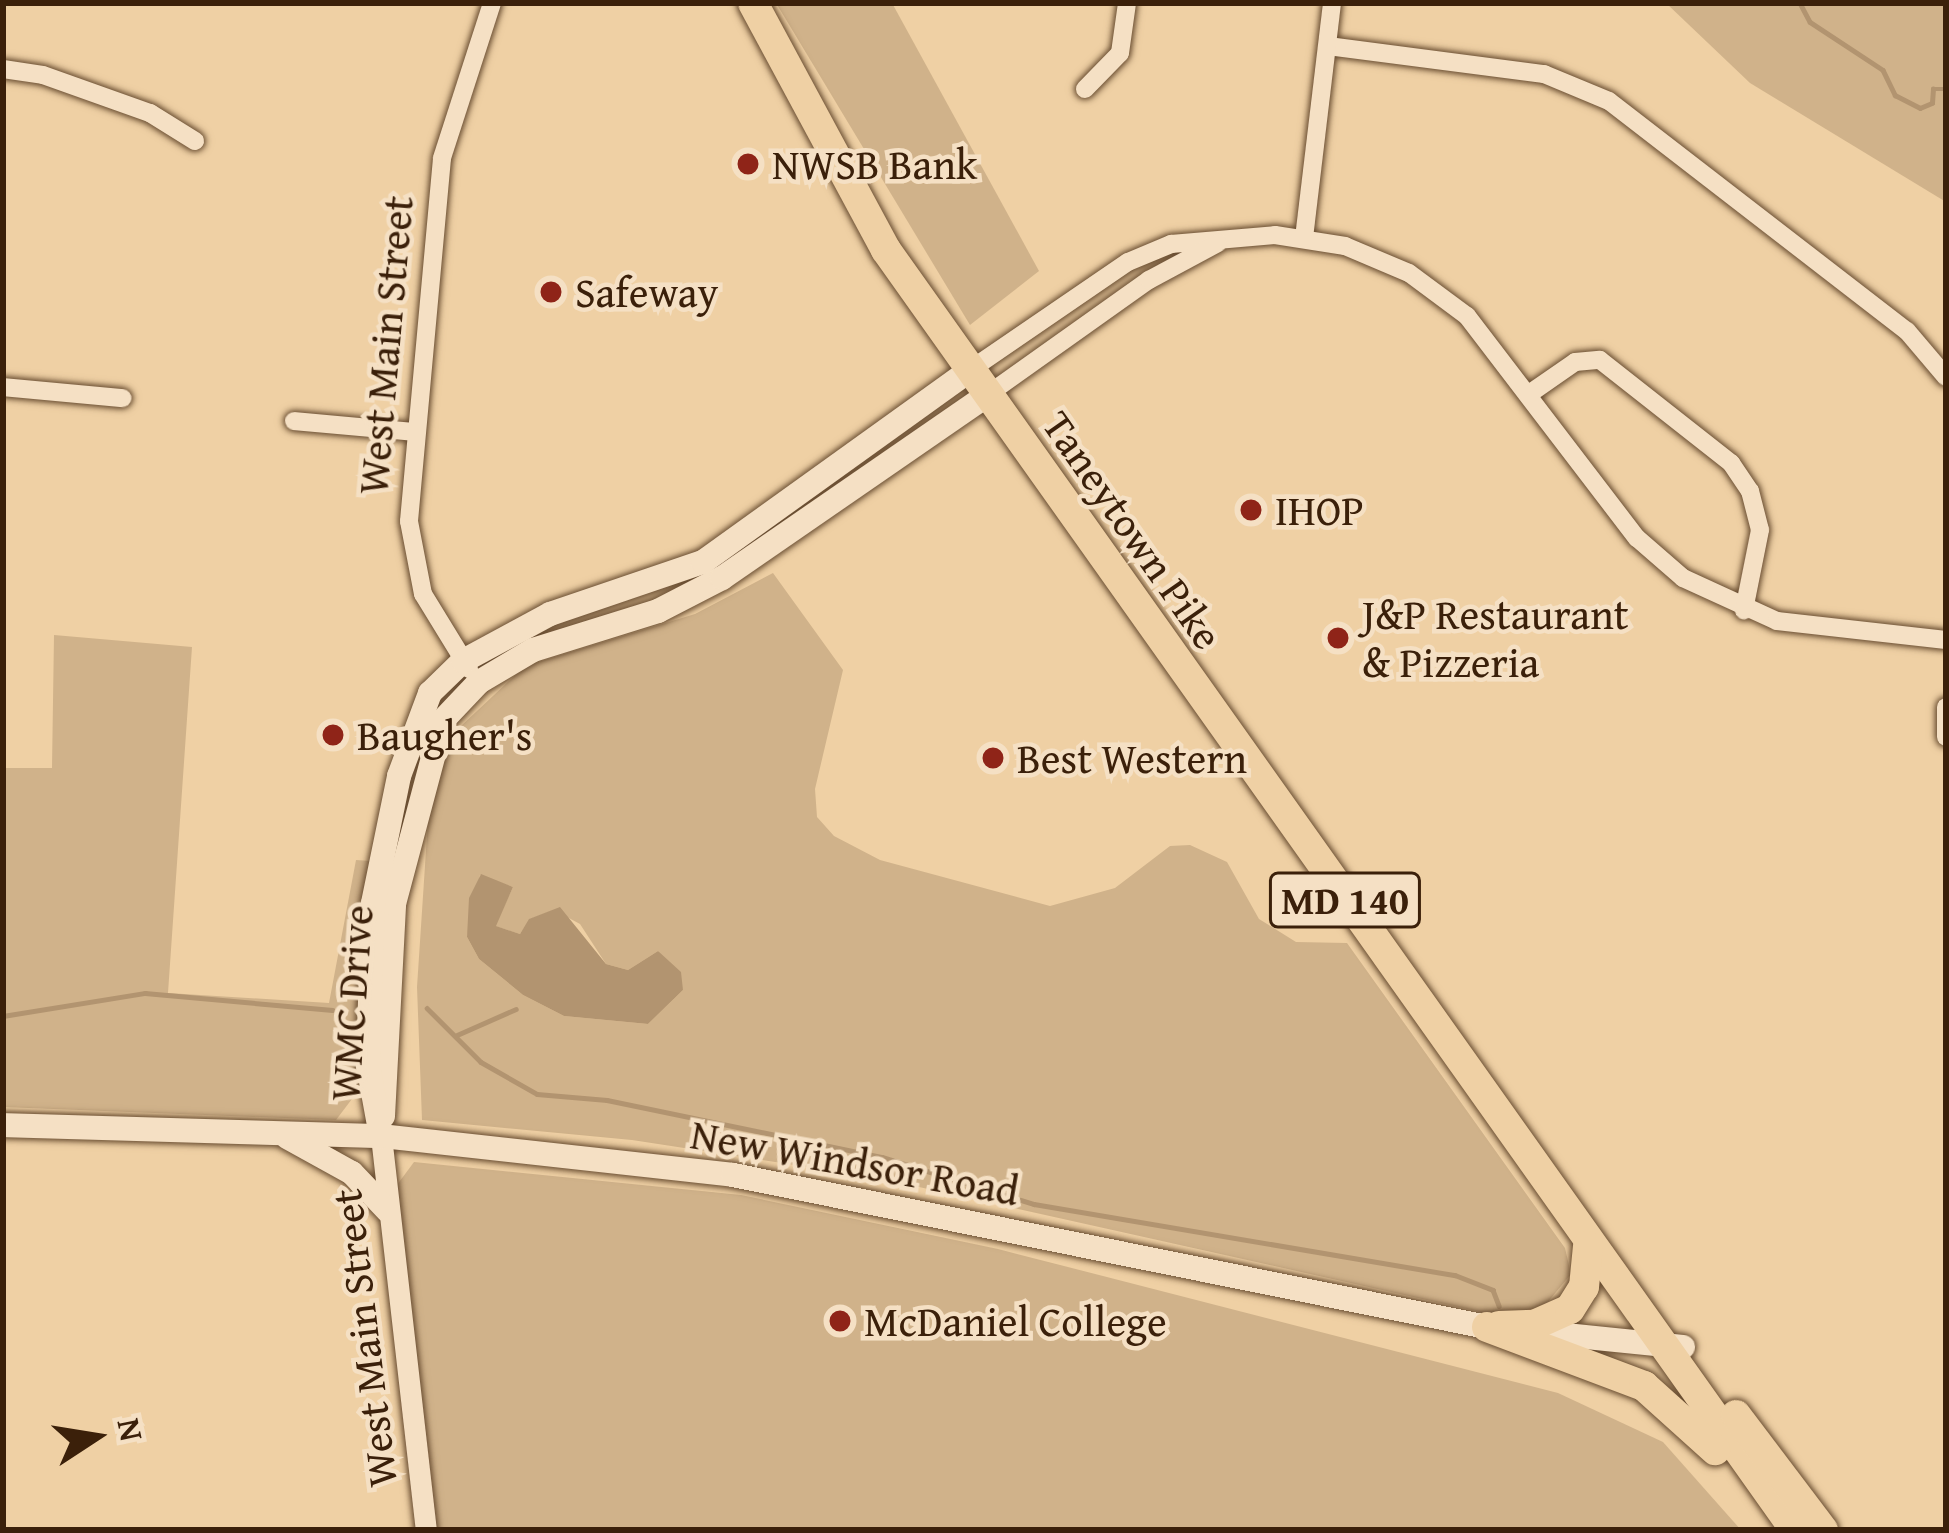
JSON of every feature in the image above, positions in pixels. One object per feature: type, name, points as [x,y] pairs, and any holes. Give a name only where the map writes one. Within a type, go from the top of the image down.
[{"type":"highway","name":"Taneytown Pike","points":[[753,3],[838,170],[978,383],[1671,1347]]},
{"type":"highway","name":"Taneytown Pike","points":[[1478,1084],[1588,1246],[1671,1347]]},
{"type":"highway","points":[[1486,1327],[1534,1325],[1570,1309],[1584,1287],[1588,1246]]},
{"type":"highway","points":[[1486,1327],[1616,1373],[1670,1404],[1792,1530]]},
{"type":"highway","name":"MD 140","points":[[1671,1347],[1792,1530]]},
{"type":"highway","name":"MD 140","points":[[1671,1347],[1823,1530]]},
{"type":"main road","name":"WMC Drive","points":[[381,1136],[368,1065],[374,903],[410,743],[430,692],[463,661],[550,614],[703,562],[978,383]]},
{"type":"main road","name":"WMC Drive","points":[[381,1136],[394,904],[406,836],[442,720],[479,682],[532,650],[658,611],[722,578],[978,383]]},
{"type":"main road","name":"New Windsor Road","points":[[3,1125],[381,1136],[754,1179],[1486,1327],[1671,1347]]},
{"type":"main road","points":[[280,1133],[352,1173],[388,1211]]},
{"type":"street","name":"West Main Street","points":[[479,682],[439,630],[411,547],[416,432],[442,158],[492,3]]},
{"type":"street","points":[[1085,89],[1120,53],[1127,3]]},
{"type":"street","points":[[1304,238],[1332,3]]},
{"type":"street","points":[[1328,46],[1544,74],[1609,101],[1906,332],[1946,377]]},
{"type":"street","points":[[3,69],[43,75],[150,113],[195,141]]},
{"type":"street","points":[[978,383],[1149,280],[1239,236]]},
{"type":"street","points":[[978,383],[1127,262],[1171,244],[1239,236],[1304,238],[1368,254],[1427,284],[1467,316],[1637,538],[1683,578],[1744,610],[1802,625],[1946,640]]},
{"type":"street","points":[[1529,394],[1575,362],[1600,360],[1731,463],[1760,530],[1744,610]]},
{"type":"street","points":[[3,388],[122,398]]},
{"type":"street","points":[[294,421],[416,432]]},
{"type":"street","points":[[1946,707],[1946,737]]},
{"type":"street","name":"West Main Street","points":[[381,1136],[426,1530]]},
{"type":"shaded area","points":[[776,3],[892,3],[1039,271],[970,325]]},
{"type":"shaded area","points":[[1666,3],[1946,3],[1946,202],[1750,83]]},
{"type":"shaded area","points":[[773,573],[843,670],[815,789],[817,817],[834,836],[880,860],[1050,906],[1115,888],[1170,846],[1190,845],[1227,862],[1259,919],[1296,942],[1347,943],[1565,1248],[1571,1274],[1537,1315],[1508,1318],[874,1177],[632,1140],[422,1120],[417,987],[428,820],[441,764],[461,726],[525,666],[695,614]],"holes":[[[480,875],[513,887],[495,926],[520,934],[530,919],[554,910],[580,924],[606,964],[628,970],[658,951],[683,990],[648,1024],[564,1016],[523,995],[479,959],[467,937]]]},
{"type":"shaded area","points":[[54,635],[192,647],[168,993],[329,1003],[356,860],[370,861],[358,1091],[336,1120],[3,1107],[3,768],[52,768]]},
{"type":"shaded area","points":[[481,874],[513,887],[496,926],[520,934],[529,919],[560,907],[606,964],[628,970],[658,951],[681,972],[683,990],[648,1024],[564,1016],[523,995],[479,959],[467,937],[469,898]]},
{"type":"shaded area","name":"McDaniel College","points":[[414,1162],[741,1195],[998,1249],[1558,1393],[1663,1442],[1741,1530],[425,1530],[391,1193]]},
{"type":"waterway","points":[[1800,3],[1810,22],[1883,70],[1895,95],[1920,108],[1932,103],[1933,89],[1946,89]]},
{"type":"waterway","points":[[3,1016],[145,993],[332,1010]]},
{"type":"waterway","points":[[427,1008],[481,1062],[537,1094],[607,1100],[882,1157],[1034,1204],[1455,1275],[1493,1290],[1499,1306]]},
{"type":"waterway","points":[[457,1035],[516,1009]]},
{"type":"place","name":"NWSB Bank","points":[[748,164]]},
{"type":"place","name":"Safeway","points":[[551,292]]},
{"type":"place","name":"IHOP","points":[[1251,510]]},
{"type":"place","name":"J&P Restaurant & Pizzeria","points":[[1338,638]]},
{"type":"place","name":"Baugher's","points":[[333,735]]},
{"type":"place","name":"Best Western","points":[[993,758]]},
{"type":"place","name":"McDaniel College","points":[[840,1321]]}]
